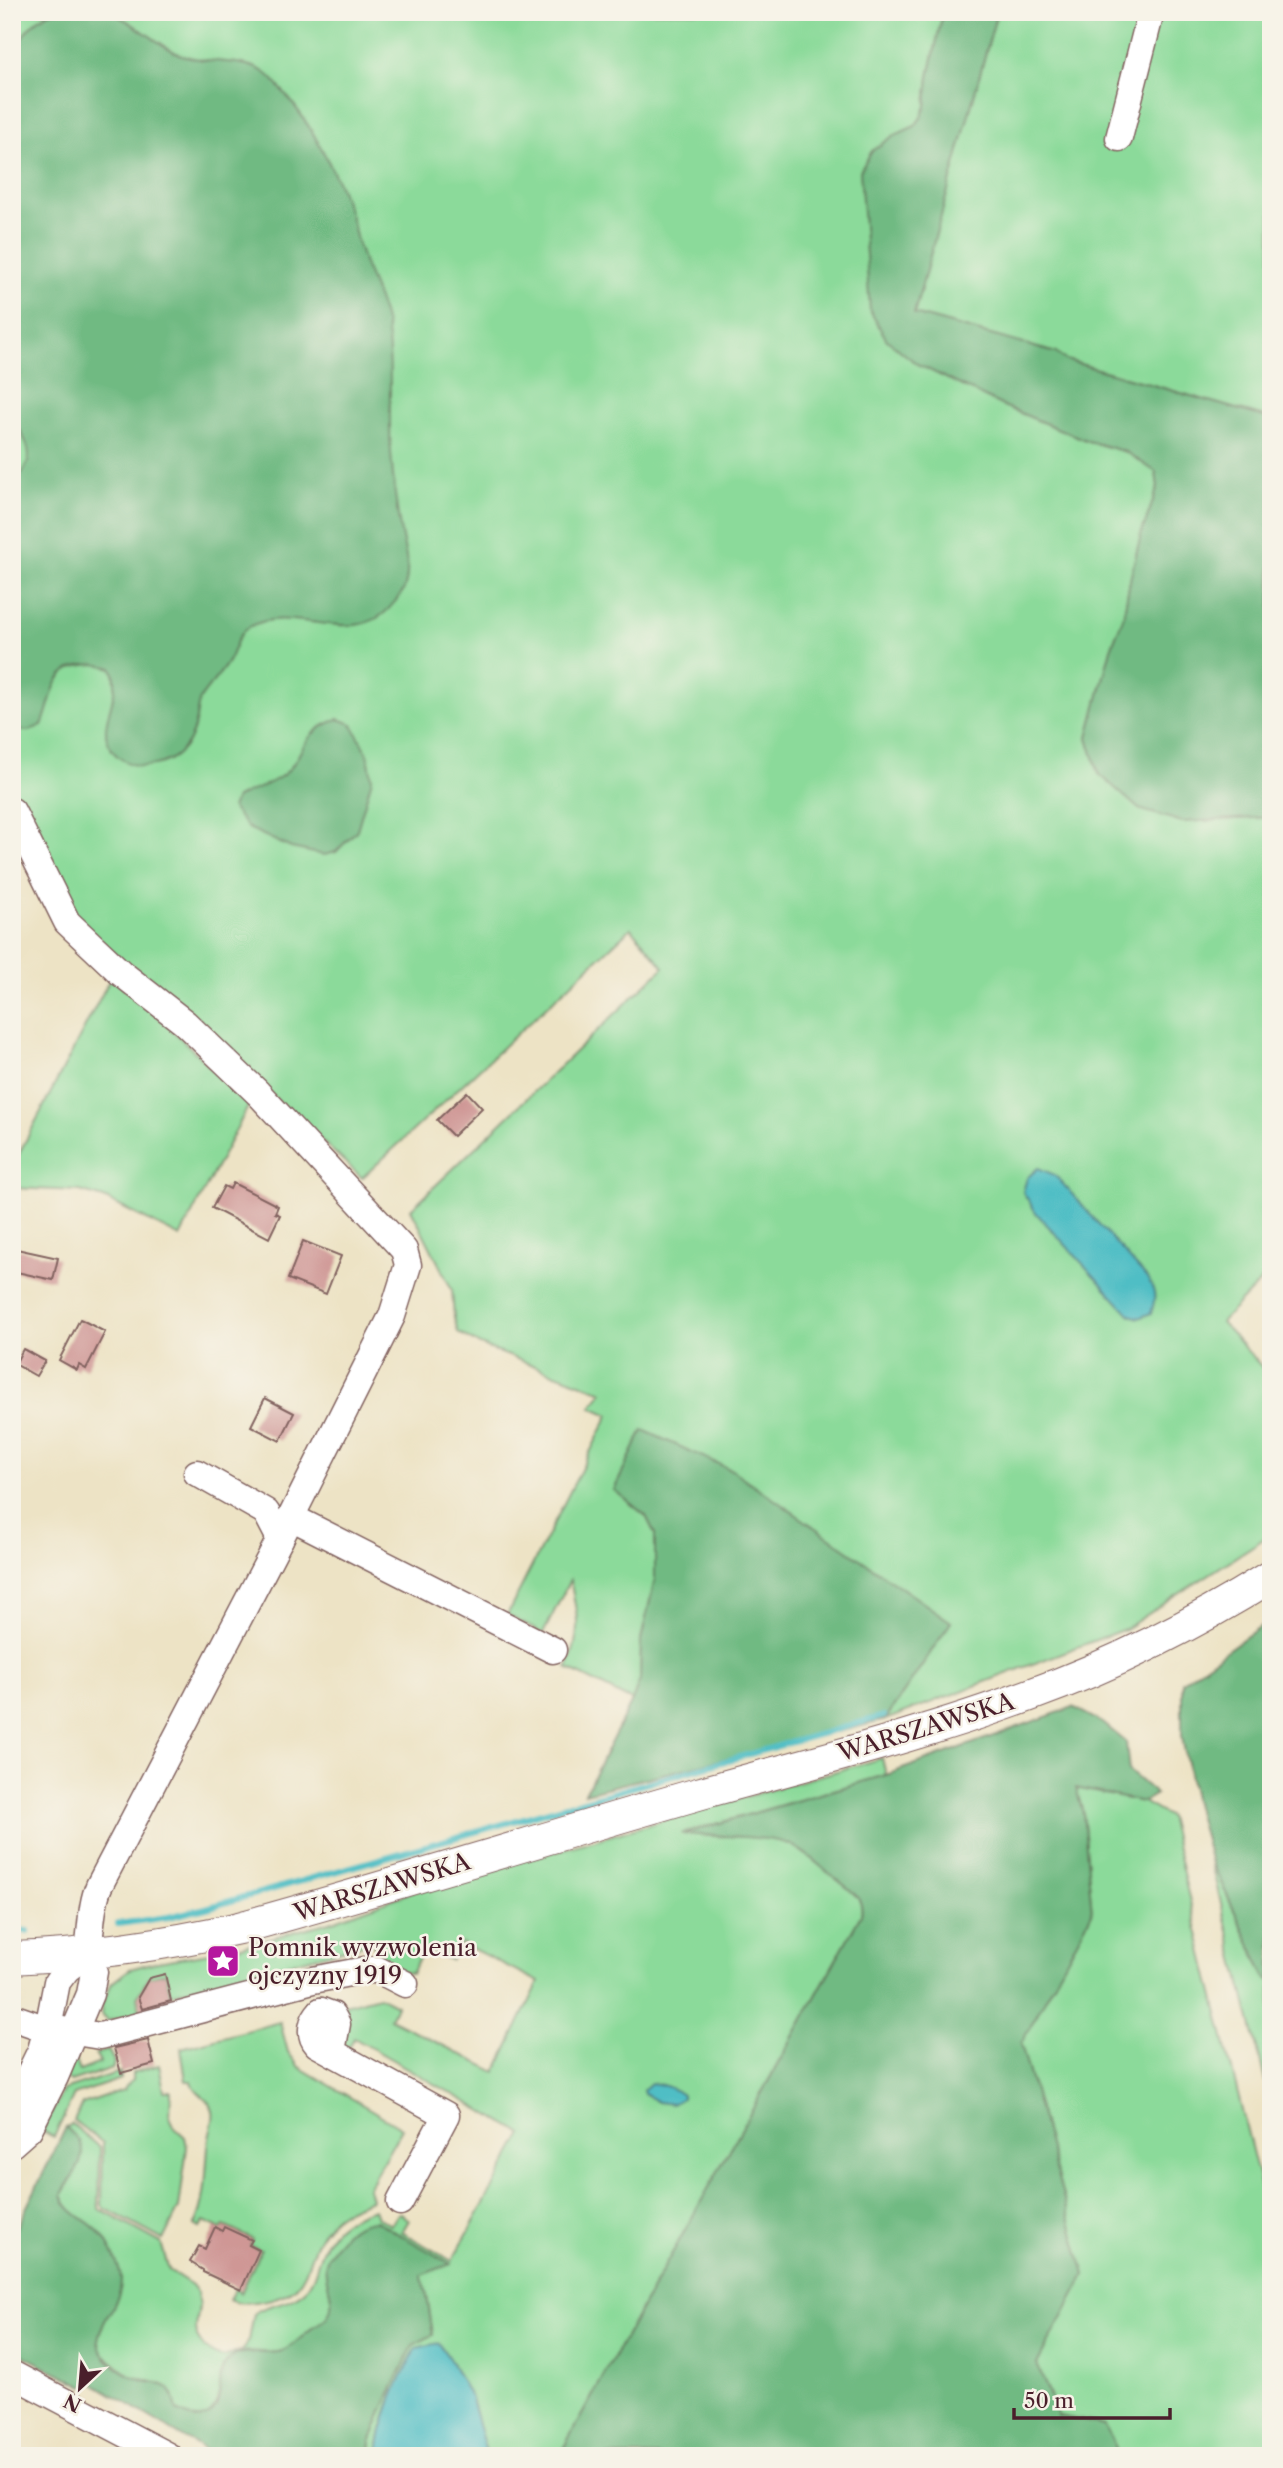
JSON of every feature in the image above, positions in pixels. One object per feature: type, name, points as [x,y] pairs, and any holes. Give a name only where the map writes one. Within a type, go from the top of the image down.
[{"type":"main road","name":"WARSZAWSKA","points":[[12,1958],[87,1954],[161,1944],[239,1928],[911,1733],[1029,1696],[1154,1643],[1210,1614],[1271,1576]]},
{"type":"street","points":[[1119,138],[1151,12]]},
{"type":"street","points":[[12,811],[67,922],[121,973],[185,1023],[258,1093],[404,1250],[408,1265],[392,1316],[99,1886],[95,1896],[87,1954],[94,1972],[93,1981],[75,2033],[28,2132],[12,2144]]},
{"type":"street","points":[[197,1473],[266,1512],[285,1528],[553,1650]]},
{"type":"street","points":[[12,2110],[36,2062],[48,2028],[57,1982],[66,1969],[87,1954]]},
{"type":"street","points":[[12,2017],[48,2028],[93,2036],[112,2034],[313,1980],[374,1970],[405,1984]]},
{"type":"street","points":[[313,1980],[321,2011],[313,2021],[313,2038],[322,2048],[332,2051],[446,2115],[400,2202]]},
{"type":"street","points":[[12,2374],[168,2456]]},
{"type":"green space","points":[[12,12],[943,12],[922,116],[915,126],[893,136],[917,364],[1001,405],[1088,441],[1126,452],[1156,472],[1158,487],[1141,535],[1123,618],[1111,649],[1088,737],[1099,774],[1182,822],[1271,817],[1271,1271],[1221,1322],[1271,1377],[1271,1534],[1125,1629],[885,1720],[951,1622],[614,1490],[646,1516],[655,1534],[655,1579],[641,1640],[640,1680],[632,1701],[567,1668],[577,1634],[570,1580],[543,1634],[507,1615],[609,1415],[591,1407],[603,1392],[480,1345],[458,1332],[452,1290],[411,1209],[664,967],[631,928],[362,1178],[74,918],[12,788]]},
{"type":"green space","points":[[51,12],[108,12],[131,23],[179,54],[245,64],[269,76],[303,118],[336,178],[386,325],[392,462],[407,568],[403,591],[378,617],[361,624],[343,625],[285,619],[249,627],[239,637],[230,658],[200,699],[188,742],[176,756],[151,766],[127,762],[119,758],[110,747],[106,728],[115,688],[112,668],[88,664],[70,669],[63,674],[54,689],[42,725],[29,731],[12,730],[12,484],[27,465],[29,457],[12,413],[12,115],[18,106],[14,64],[16,52],[28,30]]},
{"type":"green space","points":[[943,12],[997,12],[914,314],[1056,353],[1066,360],[1271,419],[1271,817],[1182,822],[1139,809],[1099,774],[1088,737],[1111,649],[1123,618],[1141,535],[1158,487],[1156,472],[1126,452],[1088,441],[1001,405],[917,364],[887,340],[870,311],[860,171],[872,151],[893,136],[915,126],[922,116]]},
{"type":"green space","points":[[997,12],[1271,12],[1271,419],[1066,360],[1056,353],[914,314]]},
{"type":"green space","points":[[339,719],[352,724],[368,755],[372,779],[357,830],[336,852],[324,855],[291,848],[248,828],[232,808],[236,798],[272,782],[286,772],[315,732]]},
{"type":"green space","points":[[111,977],[161,1019],[249,1105],[180,1237],[104,1198],[80,1191],[12,1188],[12,1167]]},
{"type":"green space","points":[[643,1430],[732,1470],[951,1622],[885,1720],[585,1793],[640,1680],[641,1640],[655,1579],[655,1534],[646,1516],[614,1490]]},
{"type":"green space","points":[[1271,1619],[1271,1981],[1266,1978],[1210,1859],[1194,1799],[1182,1737],[1182,1682]]},
{"type":"green space","points":[[1073,1707],[1103,1723],[1126,1742],[1129,1771],[1156,1794],[1143,1802],[1076,1788],[1083,1813],[1092,1913],[1021,2044],[1085,2275],[1037,2364],[1058,2416],[1105,2425],[1116,2449],[1115,2456],[559,2456],[861,1915],[861,1904],[852,1891],[791,1845],[754,1838],[682,1834],[886,1775]]},
{"type":"green space","points":[[882,1758],[886,1775],[684,1833],[768,1838],[792,1845],[852,1891],[861,1904],[861,1915],[559,2456],[487,2456],[471,2399],[452,2363],[416,2348],[386,2414],[378,2456],[370,2456],[371,2440],[382,2411],[413,2344],[433,2335],[426,2290],[420,2275],[331,2251],[327,2270],[331,2301],[328,2316],[283,2351],[250,2351],[231,2358],[212,2413],[204,2418],[193,2418],[177,2411],[173,2394],[157,2383],[131,2376],[101,2352],[98,2336],[105,2320],[109,2248],[99,2233],[71,2209],[62,2194],[72,2178],[80,2142],[66,2127],[72,2124],[100,2147],[99,2209],[161,2243],[169,2270],[192,2285],[197,2292],[197,2337],[204,2348],[224,2357],[241,2351],[249,2341],[254,2313],[292,2299],[304,2291],[313,2278],[322,2250],[332,2233],[353,2217],[374,2209],[377,2217],[391,2225],[401,2213],[409,2220],[402,2232],[452,2261],[523,2134],[354,2038],[345,2049],[337,2007],[379,1996],[396,2005],[390,2019],[496,2072],[539,1982],[461,1943],[451,1960],[430,1952],[423,1953],[411,1974],[380,1966],[373,1942],[170,1994],[165,1973],[149,1977],[137,1997],[141,2013],[107,2021],[101,2015],[102,2004],[112,1983],[130,1969],[227,1950],[330,1922],[409,1893]]},
{"type":"green space","points":[[1075,1788],[1143,1802],[1169,1817],[1271,2227],[1271,2456],[1115,2456],[1116,2449],[1105,2425],[1058,2416],[1037,2364],[1085,2275],[1020,2044],[1092,1913],[1083,1813]]},
{"type":"green space","points":[[1210,1859],[1266,1978],[1271,1981],[1271,2104]]},
{"type":"green space","points":[[280,2022],[288,2052],[299,2067],[402,2128],[368,2188],[371,2200],[343,2213],[329,2224],[314,2249],[300,2282],[279,2297],[257,2302],[240,2302],[229,2299],[235,2289],[241,2293],[261,2250],[250,2245],[252,2239],[224,2226],[221,2229],[204,2221],[200,2228],[195,2225],[204,2194],[213,2114],[209,2102],[192,2081],[186,2081],[181,2048]]},
{"type":"green space","points":[[108,2050],[114,2061],[113,2068],[71,2082],[63,2078],[74,2056],[80,2071],[100,2063],[95,2054]]},
{"type":"green space","points":[[159,2065],[164,2091],[171,2091],[170,2117],[175,2128],[185,2137],[187,2147],[179,2208],[163,2240],[104,2208],[103,2143],[74,2121],[82,2104],[123,2090],[132,2080],[132,2073]]},
{"type":"green space","points":[[120,2072],[121,2079],[74,2095],[54,2137],[37,2129],[38,2126],[44,2129],[63,2090]]},
{"type":"green space","points":[[66,2127],[78,2140],[82,2154],[78,2168],[62,2194],[64,2201],[72,2211],[102,2235],[112,2251],[120,2273],[118,2295],[99,2334],[102,2352],[130,2376],[167,2387],[173,2395],[177,2411],[196,2420],[207,2416],[218,2403],[222,2370],[232,2357],[245,2352],[282,2351],[327,2317],[331,2309],[325,2269],[328,2256],[344,2235],[360,2224],[376,2221],[451,2264],[421,2275],[433,2335],[413,2345],[382,2411],[371,2440],[370,2456],[215,2456],[90,2381],[86,2387],[12,2350],[12,2237]]},
{"type":"water","points":[[1038,1168],[1055,1175],[1147,1278],[1154,1295],[1151,1313],[1139,1318],[1130,1315],[1037,1214],[1023,1192],[1027,1178]]},
{"type":"water","points":[[651,2083],[671,2088],[682,2095],[682,2098],[672,2104],[658,2102],[644,2094],[643,2090]]},
{"type":"water","points":[[439,2343],[471,2399],[487,2456],[378,2456],[387,2414],[397,2386],[416,2348]]},
{"type":"building","points":[[467,1092],[482,1108],[453,1136],[437,1120]]},
{"type":"building","points":[[233,1183],[278,1206],[275,1213],[280,1215],[269,1238],[212,1208],[224,1186],[230,1189]]},
{"type":"building","points":[[303,1241],[341,1256],[326,1294],[288,1279]]},
{"type":"building","points":[[12,1248],[58,1258],[53,1280],[12,1271]]},
{"type":"building","points":[[80,1319],[105,1332],[86,1369],[79,1365],[77,1370],[59,1360]]},
{"type":"building","points":[[23,1349],[45,1361],[36,1376],[15,1364]]},
{"type":"building","points":[[265,1398],[294,1413],[280,1441],[251,1426]]},
{"type":"building","points":[[165,1974],[171,2001],[142,2009],[138,1997],[149,1978]]},
{"type":"building","points":[[148,2040],[154,2064],[121,2073],[114,2048]]},
{"type":"building","points":[[215,2227],[222,2231],[224,2227],[252,2240],[249,2245],[259,2250],[241,2290],[203,2272],[190,2262],[199,2246],[205,2249]]},
{"type":"waterway","points":[[118,1924],[206,1908],[884,1716]]},
{"type":"waterway","points":[[12,1930],[27,1931]]},
{"type":"place","name":"Pomnik wyzwolenia ojczyzny 1919","points":[[223,1961]]}]
